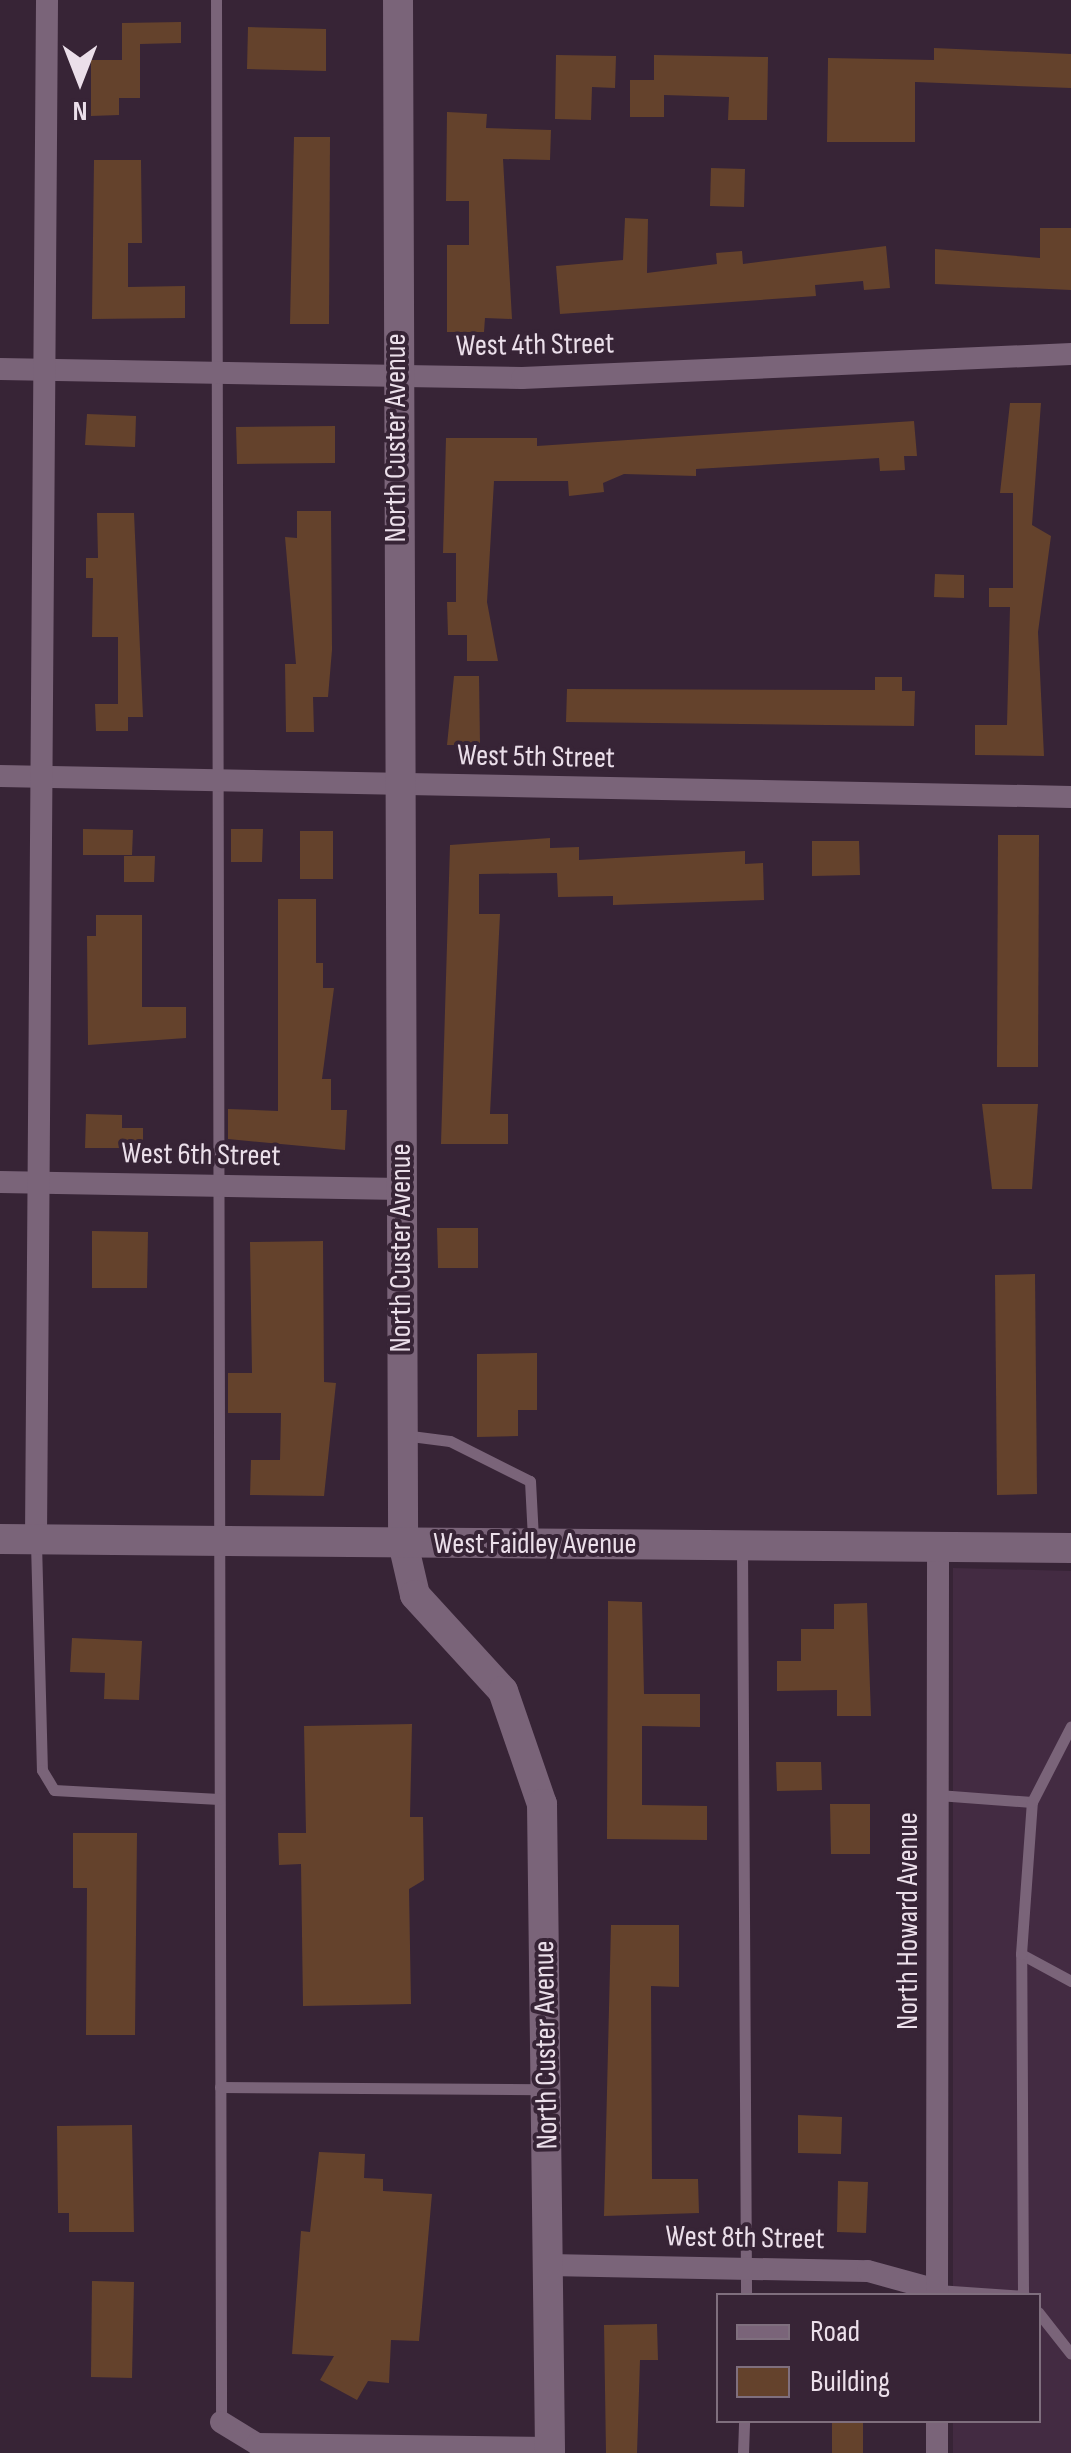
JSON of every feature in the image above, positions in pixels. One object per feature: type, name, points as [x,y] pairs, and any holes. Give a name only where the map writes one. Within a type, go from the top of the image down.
[{"type":"street","points":[[36,1539],[44,1182],[50,370],[47,0]]},
{"type":"street","name":"North Custer Avenue","points":[[398,0],[395,376],[403,1543],[415,1596],[503,1691],[530,1754],[542,1804],[550,2451]]},
{"type":"street","name":"West 4th Street","points":[[0,368],[585,377],[1071,354]]},
{"type":"street","name":"West 5th Street","points":[[0,776],[1071,797]]},
{"type":"street","name":"West 6th Street","points":[[0,1182],[401,1189]]},
{"type":"street","name":"West Faidley Avenue","points":[[0,1539],[1071,1548]]},
{"type":"street","name":"North Howard Avenue","points":[[938,1546],[938,2293]]},
{"type":"street","name":"West 8th Street","points":[[548,2265],[868,2271],[938,2293]]},
{"type":"street","points":[[221,2422],[257,2444],[550,2451]]},
{"type":"street","points":[[938,2423],[938,2453]]},
{"type":"lane","points":[[216,0],[221,2422]]},
{"type":"lane","points":[[402,1435],[450,1441],[530,1481],[533,1544]]},
{"type":"lane","points":[[36,1539],[42,1770],[54,1790],[220,1800]]},
{"type":"lane","points":[[742,1545],[746,2293]]},
{"type":"lane","points":[[1024,2293],[1021,1954],[1032,1802],[1071,1726]]},
{"type":"lane","points":[[938,1795],[1032,1802]]},
{"type":"lane","points":[[1021,1954],[1071,1981]]},
{"type":"lane","points":[[220,2087],[546,2089]]},
{"type":"lane","points":[[1041,2316],[1071,2354]]},
{"type":"lane","points":[[744,2423],[744,2453]]},
{"type":"shaded area","points":[[953,1568],[1071,1571],[1071,2453],[953,2453],[953,2423],[1041,2423],[1041,2293],[953,2293]]},
{"type":"building","points":[[181,22],[181,43],[140,44],[140,98],[119,98],[119,115],[91,116],[91,60],[122,60],[122,23]]},
{"type":"building","points":[[248,27],[326,29],[326,71],[247,69]]},
{"type":"building","points":[[934,48],[1071,54],[1071,88],[915,82],[915,142],[827,142],[828,58],[934,60]]},
{"type":"building","points":[[556,55],[616,56],[615,88],[592,87],[591,120],[555,119]]},
{"type":"building","points":[[654,55],[768,57],[767,120],[728,120],[729,97],[664,95],[664,117],[630,117],[630,80],[654,80]]},
{"type":"building","points":[[447,112],[487,114],[486,128],[551,130],[550,160],[503,159],[512,319],[485,318],[484,332],[447,332],[447,245],[469,245],[469,201],[446,201]]},
{"type":"building","points":[[294,137],[330,137],[329,324],[290,324]]},
{"type":"building","points":[[94,160],[141,160],[142,243],[128,243],[128,287],[185,286],[185,318],[92,319]]},
{"type":"building","points":[[711,168],[745,169],[744,207],[710,206]]},
{"type":"building","points":[[625,218],[648,219],[647,273],[717,264],[716,253],[742,251],[743,264],[886,246],[890,288],[864,290],[863,281],[815,285],[816,296],[560,314],[556,266],[623,260]]},
{"type":"building","points":[[1040,228],[1071,228],[1071,290],[935,284],[935,249],[1040,258]]},
{"type":"building","points":[[1010,403],[1041,403],[1032,525],[1051,536],[1038,632],[1044,756],[975,755],[975,725],[1007,725],[1010,607],[989,607],[989,588],[1013,588],[1013,493],[1000,493]]},
{"type":"building","points":[[87,414],[136,416],[135,447],[85,445]]},
{"type":"building","points":[[914,421],[917,456],[904,456],[905,470],[880,471],[879,458],[696,469],[696,476],[624,474],[603,483],[604,492],[569,496],[568,481],[494,481],[487,602],[498,661],[467,661],[467,635],[448,635],[447,602],[456,602],[456,553],[443,553],[446,438],[537,438],[537,446]]},
{"type":"building","points":[[335,426],[335,463],[237,464],[236,427]]},
{"type":"building","points":[[297,511],[331,511],[332,650],[328,697],[313,697],[314,732],[286,732],[285,664],[296,664],[285,537],[297,538]]},
{"type":"building","points":[[97,513],[134,513],[143,717],[128,717],[128,731],[96,731],[95,704],[118,704],[118,637],[92,637],[93,578],[86,578],[86,558],[98,558]]},
{"type":"building","points":[[935,574],[964,575],[964,598],[934,597]]},
{"type":"building","points":[[454,676],[479,676],[480,745],[447,745]]},
{"type":"building","points":[[875,677],[902,677],[902,691],[915,691],[914,726],[566,722],[567,689],[875,690]]},
{"type":"building","points":[[83,829],[133,830],[132,855],[83,855]]},
{"type":"building","points":[[231,829],[263,829],[262,862],[231,862]]},
{"type":"building","points":[[300,831],[333,831],[333,879],[300,879]]},
{"type":"building","points":[[998,835],[1039,835],[1038,1067],[997,1067]]},
{"type":"building","points":[[550,838],[550,848],[579,847],[579,860],[745,851],[745,864],[763,863],[764,900],[613,905],[613,896],[558,897],[557,873],[479,874],[479,914],[500,914],[490,1114],[508,1114],[508,1144],[441,1144],[450,845]]},
{"type":"building","points":[[812,841],[859,841],[860,875],[812,876]]},
{"type":"building","points":[[124,856],[155,856],[154,882],[124,882]]},
{"type":"building","points":[[278,899],[316,899],[316,963],[323,963],[323,988],[334,988],[322,1079],[331,1079],[331,1110],[347,1110],[345,1150],[228,1139],[228,1109],[278,1111]]},
{"type":"building","points":[[96,915],[142,915],[142,1007],[186,1007],[186,1038],[88,1045],[87,936],[96,936]]},
{"type":"building","points":[[982,1104],[1038,1104],[1032,1189],[992,1189]]},
{"type":"building","points":[[86,1114],[122,1115],[122,1128],[143,1128],[143,1148],[85,1148]]},
{"type":"building","points":[[437,1228],[478,1228],[478,1268],[438,1268]]},
{"type":"building","points":[[92,1231],[148,1232],[147,1288],[92,1288]]},
{"type":"building","points":[[323,1241],[324,1382],[336,1383],[324,1496],[250,1495],[251,1460],[280,1460],[281,1413],[228,1413],[228,1373],[252,1373],[250,1242]]},
{"type":"building","points":[[1035,1274],[1037,1494],[997,1495],[995,1275]]},
{"type":"building","points":[[537,1353],[537,1410],[518,1410],[518,1436],[477,1437],[477,1354]]},
{"type":"building","points":[[608,1601],[642,1602],[644,1694],[700,1694],[700,1727],[642,1726],[642,1805],[707,1806],[707,1840],[607,1839]]},
{"type":"building","points":[[867,1603],[871,1716],[837,1716],[837,1690],[777,1691],[777,1661],[801,1661],[801,1629],[834,1629],[834,1604]]},
{"type":"building","points":[[72,1638],[142,1641],[139,1700],[104,1699],[105,1673],[70,1672]]},
{"type":"building","points":[[412,1724],[410,1817],[423,1817],[424,1880],[409,1889],[411,2004],[303,2006],[301,1864],[279,1865],[278,1833],[306,1833],[304,1726]]},
{"type":"building","points":[[776,1762],[821,1762],[822,1790],[777,1791]]},
{"type":"building","points":[[830,1804],[870,1804],[870,1854],[831,1854]]},
{"type":"building","points":[[73,1833],[137,1833],[135,2035],[86,2035],[87,1888],[73,1888]]},
{"type":"building","points":[[611,1925],[679,1925],[679,1987],[651,1986],[652,2179],[698,2179],[699,2213],[604,2216]]},
{"type":"building","points":[[798,2115],[842,2117],[841,2154],[798,2153]]},
{"type":"building","points":[[132,2125],[134,2232],[69,2232],[69,2213],[58,2213],[57,2126]]},
{"type":"building","points":[[319,2152],[365,2154],[364,2178],[383,2179],[383,2191],[432,2194],[419,2341],[391,2340],[389,2383],[368,2381],[357,2400],[320,2380],[334,2356],[292,2354],[301,2231],[310,2232]]},
{"type":"building","points":[[838,2181],[868,2182],[866,2233],[837,2232]]},
{"type":"building","points":[[92,2281],[134,2282],[132,2378],[91,2377]]},
{"type":"building","points":[[657,2324],[658,2360],[640,2360],[637,2453],[606,2453],[604,2325]]},
{"type":"building","points":[[832,2423],[863,2423],[863,2453],[832,2453]]}]
